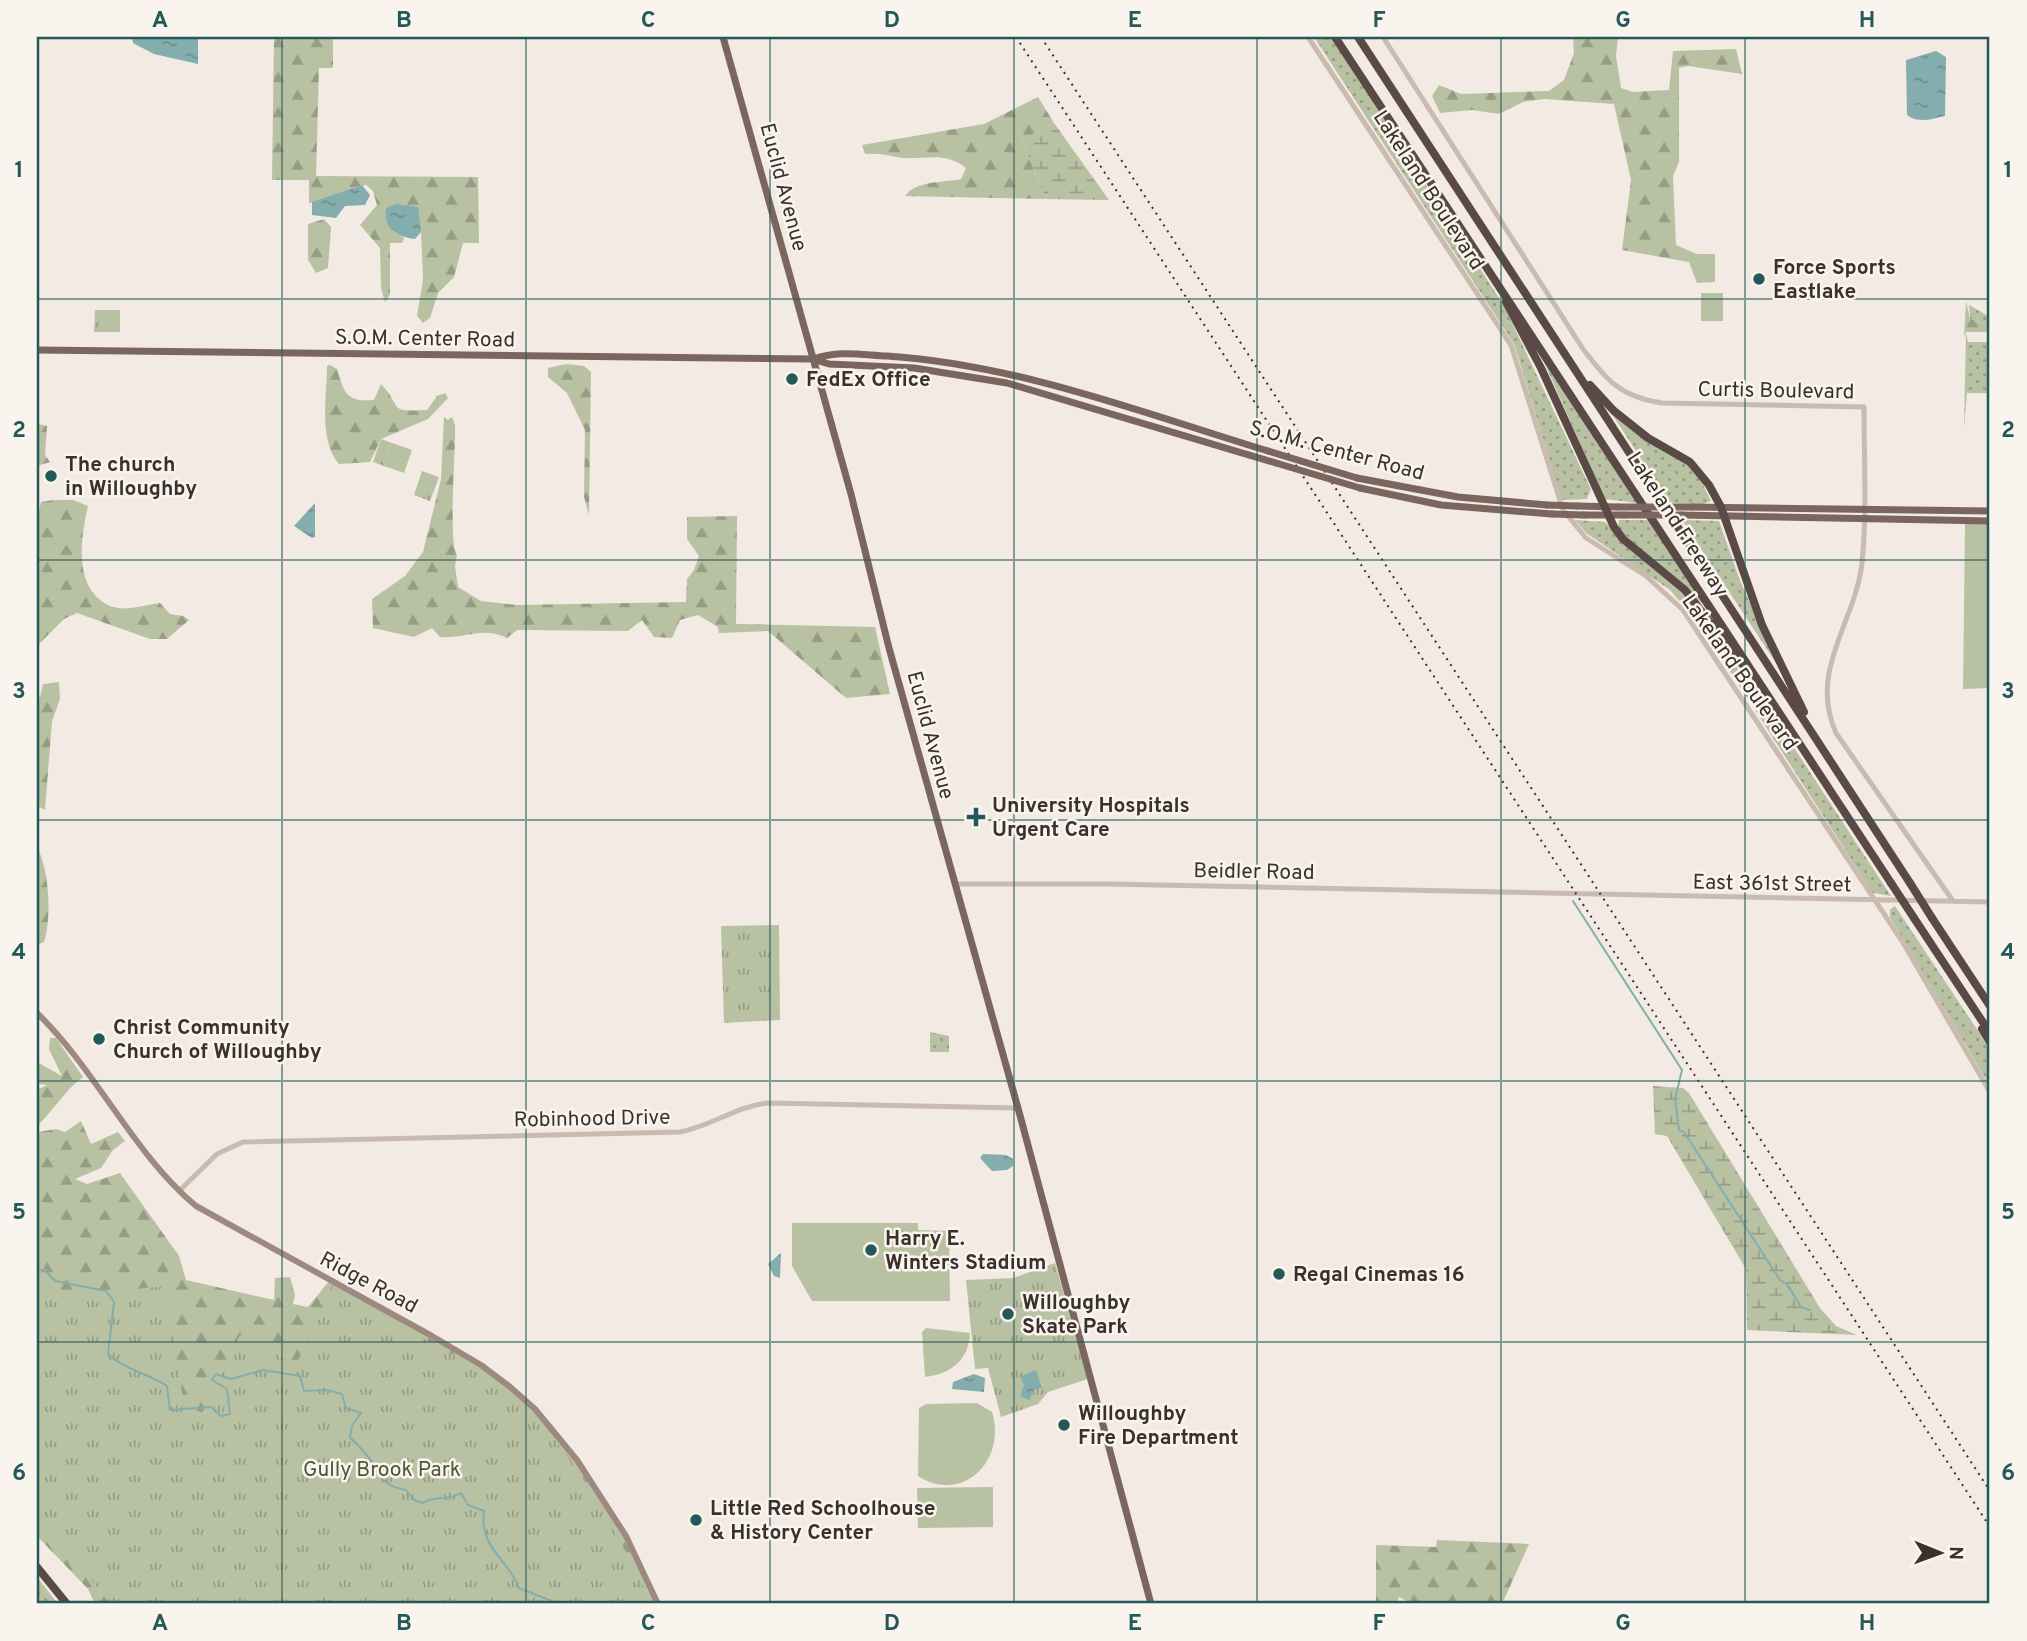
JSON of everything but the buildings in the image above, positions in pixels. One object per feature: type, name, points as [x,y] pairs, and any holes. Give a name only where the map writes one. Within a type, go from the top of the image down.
[{"type":"highway","name":"Lakeland Freeway","points":[[1335,37],[1497,279],[1990,1033]]},
{"type":"highway","name":"Lakeland Freeway","points":[[1358,37],[1990,1006]]},
{"type":"highway","points":[[1497,279],[1605,510],[1623,539],[1685,590],[1708,617],[1827,784]]},
{"type":"highway","points":[[1572,364],[1614,411],[1648,438],[1697,469],[1721,511],[1762,625],[1829,758]]},
{"type":"highway","points":[[1959,986],[1990,1042]]},
{"type":"highway","points":[[37,1567],[66,1604]]},
{"type":"main road","name":"Euclid Avenue","points":[[723,37],[1018,1108],[1151,1604]]},
{"type":"main road","name":"S.O.M. Center Road","points":[[37,351],[813,359],[830,364],[914,368],[1007,383],[1360,488],[1441,505],[1552,514],[1584,514],[1618,507],[1692,507],[1721,511],[1863,514],[1990,521]]},
{"type":"main road","name":"S.O.M. Center Road","points":[[813,359],[830,353],[916,358],[1006,372],[1088,394],[1357,478],[1458,497],[1577,506],[1624,515],[1697,515],[1721,511]]},
{"type":"main road","name":"S.O.M. Center Road","points":[[1863,514],[1990,511]]},
{"type":"main road","name":"Ridge Road","points":[[37,1013],[87,1069],[179,1191],[215,1218],[481,1365],[535,1409],[577,1460],[626,1535],[658,1604]]},
{"type":"street","name":"Lakeland Boulevard","points":[[1308,37],[1511,345],[1563,510],[1586,538],[1646,576],[1683,610],[1876,901],[1990,1092]]},
{"type":"street","name":"Curtis Boulevard","points":[[1383,37],[1583,349],[1609,382],[1641,400],[1662,403],[1864,407],[1861,569],[1828,670],[1825,703],[1836,733],[1953,901]]},
{"type":"street","name":"Beidler Road","points":[[955,884],[1553,893]]},
{"type":"street","name":"East 361st Street","points":[[1553,893],[1990,902]]},
{"type":"street","name":"Robinhood Drive","points":[[179,1191],[217,1154],[243,1142],[680,1132],[708,1125],[736,1110],[769,1103],[1018,1108]]},
{"type":"green space","points":[[274,37],[333,37],[333,68],[319,68],[316,176],[478,177],[479,243],[463,243],[454,277],[438,293],[430,318],[423,323],[417,316],[423,280],[421,232],[392,231],[404,238],[402,243],[390,243],[390,295],[385,302],[381,288],[380,248],[360,225],[377,205],[373,191],[366,185],[358,186],[309,203],[309,180],[272,180]]},
{"type":"green space","points":[[1314,37],[1332,37],[1504,306],[1591,489],[1587,499],[1562,500],[1514,344]]},
{"type":"green space","points":[[1573,37],[1618,37],[1616,56],[1621,88],[1633,92],[1669,90],[1673,51],[1736,49],[1742,74],[1688,66],[1679,68],[1679,162],[1673,176],[1676,245],[1697,254],[1697,283],[1689,262],[1622,250],[1631,180],[1614,104],[1544,99],[1523,102],[1499,114],[1472,110],[1440,113],[1432,96],[1439,85],[1461,94],[1549,91],[1564,80],[1574,53]]},
{"type":"green space","points":[[1038,97],[1054,123],[1022,140],[1046,199],[905,196],[916,187],[961,179],[966,168],[940,157],[905,158],[865,154],[862,145],[984,124]]},
{"type":"green space","points":[[1054,123],[1109,200],[1046,199],[1022,140]]},
{"type":"green space","points":[[324,219],[331,227],[328,268],[316,273],[308,260],[308,224]]},
{"type":"green space","points":[[1697,254],[1715,254],[1715,282],[1697,283]]},
{"type":"green space","points":[[1701,293],[1723,293],[1723,321],[1701,321]]},
{"type":"green space","points":[[1966,301],[1970,319],[1990,325],[1990,332],[1966,332],[1964,337]]},
{"type":"green space","points":[[1969,305],[1990,317],[1990,325],[1970,319]]},
{"type":"green space","points":[[95,310],[120,310],[120,332],[94,332]]},
{"type":"green space","points":[[1966,333],[1968,342],[1990,342],[1990,393],[1967,393],[1964,428]]},
{"type":"green space","points":[[1544,362],[1637,503],[1605,499]]},
{"type":"green space","points":[[566,364],[584,366],[591,372],[589,515],[584,497],[585,430],[567,393],[548,377],[548,368]]},
{"type":"green space","points":[[327,366],[337,369],[347,394],[357,400],[374,400],[381,384],[400,409],[427,410],[437,396],[445,393],[448,398],[428,419],[381,439],[370,462],[339,464],[332,454],[326,430]]},
{"type":"green space","points":[[1608,408],[1689,464],[1697,472],[1711,501],[1703,504],[1670,503]]},
{"type":"green space","points":[[444,417],[448,420],[452,417],[455,425],[453,534],[458,587],[481,601],[517,605],[686,602],[687,579],[699,556],[687,539],[687,517],[737,516],[736,624],[875,627],[890,694],[846,698],[768,631],[719,633],[718,627],[698,615],[680,620],[672,638],[654,637],[642,620],[628,631],[517,630],[507,638],[489,633],[440,637],[432,628],[414,637],[373,628],[372,599],[405,576],[423,552],[441,479]]},
{"type":"green space","points":[[37,424],[47,426],[45,455],[50,462],[37,466]]},
{"type":"green space","points":[[381,439],[392,443],[384,466],[373,462]]},
{"type":"green space","points":[[392,443],[412,450],[404,473],[384,466]]},
{"type":"green space","points":[[422,471],[439,477],[430,501],[414,495]]},
{"type":"green space","points":[[73,500],[88,506],[83,532],[82,561],[84,575],[98,598],[110,606],[122,608],[160,603],[170,614],[189,620],[167,639],[150,639],[77,613],[64,619],[37,646],[37,520],[41,502]]},
{"type":"green space","points":[[1575,520],[1605,522],[1682,591],[1785,734],[1891,896],[1873,893],[1697,620],[1670,590],[1586,533]]},
{"type":"green space","points":[[1619,520],[1649,520],[1703,602],[1637,547],[1618,527]]},
{"type":"green space","points":[[1682,520],[1719,521],[1739,578],[1778,666]]},
{"type":"green space","points":[[1965,524],[1990,524],[1990,688],[1963,689]]},
{"type":"green space","points":[[59,682],[60,699],[52,721],[45,810],[37,806],[37,696],[40,697],[43,684]]},
{"type":"green space","points":[[38,849],[45,869],[49,908],[44,942],[37,945]]},
{"type":"green space","points":[[1895,906],[1990,1049],[1990,1086],[1890,917],[1890,910]]},
{"type":"green space","points":[[779,925],[780,1020],[724,1023],[721,926]]},
{"type":"green space","points":[[733,958],[752,958],[753,967],[733,967]]},
{"type":"green space","points":[[930,1032],[949,1036],[949,1052],[930,1052]]},
{"type":"green space","points":[[50,1038],[56,1038],[83,1077],[37,1126],[37,1090],[47,1085],[37,1084],[37,1062],[62,1076],[49,1049]]},
{"type":"green space","points":[[1653,1086],[1683,1088],[1689,1093],[1820,1308],[1836,1326],[1857,1335],[1747,1330],[1746,1269],[1667,1136],[1655,1134]]},
{"type":"green space","name":"Gully Brook Park","points":[[81,1121],[91,1144],[118,1132],[125,1141],[113,1150],[101,1168],[75,1179],[87,1184],[120,1173],[179,1256],[186,1280],[274,1300],[275,1278],[290,1277],[295,1295],[293,1304],[308,1307],[329,1281],[492,1373],[560,1436],[626,1536],[658,1604],[95,1604],[88,1589],[37,1536],[38,1132],[56,1129],[65,1132]]},
{"type":"green space","name":"Harry E. Winters Stadium","points":[[792,1223],[918,1223],[918,1230],[949,1231],[950,1301],[812,1301],[792,1266]]},
{"type":"green space","points":[[1055,1263],[1088,1379],[1048,1392],[1038,1404],[1001,1417],[988,1368],[975,1369],[966,1280],[1013,1278]]},
{"type":"green space","name":"Gully Brook Park","points":[[334,1284],[362,1299],[359,1305],[474,1367],[516,1400],[541,1425],[584,1480],[620,1541],[652,1604],[110,1604],[37,1510],[37,1299],[165,1286],[184,1404],[202,1413],[240,1335],[296,1365]]},
{"type":"green space","name":"Willoughby Skate Park","points":[[1012,1298],[1016,1328],[1003,1329],[1000,1300]]},
{"type":"green space","points":[[926,1328],[970,1333],[966,1351],[957,1364],[943,1373],[925,1377],[922,1332]]},
{"type":"green space","points":[[977,1403],[992,1412],[995,1430],[993,1446],[978,1473],[951,1485],[935,1484],[918,1476],[919,1408],[926,1404]]},
{"type":"green space","points":[[993,1487],[993,1527],[918,1528],[917,1488]]},
{"type":"green space","points":[[1437,1540],[1529,1544],[1502,1604],[1413,1604],[1399,1597],[1396,1604],[1376,1604],[1376,1545],[1436,1547]]},
{"type":"green space","points":[[37,1577],[58,1604],[37,1604]]},
{"type":"water","points":[[132,37],[198,37],[198,64],[154,54],[133,43]]},
{"type":"water","points":[[1936,51],[1946,57],[1945,116],[1916,119],[1907,115],[1906,60]]},
{"type":"water","points":[[362,185],[370,195],[365,205],[345,206],[336,218],[312,215],[312,202]]},
{"type":"water","points":[[396,204],[418,207],[421,232],[415,239],[397,234],[389,226],[386,208]]},
{"type":"water","points":[[315,503],[315,537],[312,538],[294,526]]},
{"type":"water","points":[[983,1154],[1006,1155],[1013,1159],[1013,1166],[1007,1170],[992,1171],[980,1158]]},
{"type":"water","points":[[781,1253],[780,1278],[774,1276],[768,1264]]},
{"type":"water","points":[[1036,1370],[1042,1388],[1034,1390],[1029,1400],[1020,1396],[1024,1385],[1020,1376]]},
{"type":"water","points":[[974,1374],[985,1378],[984,1392],[952,1389],[953,1382]]},
{"type":"waterway","points":[[1573,901],[1682,1070],[1675,1099],[1679,1130],[1684,1132],[1780,1280],[1787,1284],[1801,1307],[1810,1310]]},
{"type":"waterway","points":[[37,1270],[45,1270],[55,1281],[106,1291],[114,1302],[108,1354],[122,1364],[167,1386],[170,1410],[211,1407],[221,1416],[230,1414],[227,1389],[212,1380],[216,1374],[231,1379],[263,1370],[300,1376],[304,1391],[326,1390],[342,1394],[346,1408],[361,1413],[352,1426],[350,1437],[385,1481],[406,1490],[414,1500],[423,1503],[461,1493],[468,1505],[484,1511],[484,1524],[490,1544],[519,1588],[559,1604]]},
{"type":"railway","points":[[1016,37],[1990,1527]]},
{"type":"railway","points":[[1041,37],[1990,1491]]},
{"type":"place","name":"Force Sports Eastlake","points":[[1759,279]]},
{"type":"place","name":"FedEx Office","points":[[792,379]]},
{"type":"place","name":"The church in Willoughby","points":[[51,476]]},
{"type":"place","name":"University Hospitals Urgent Care","points":[[976,817]]},
{"type":"place","name":"Christ Community Church of Willoughby","points":[[99,1039]]},
{"type":"place","name":"Harry E. Winters Stadium","points":[[871,1250]]},
{"type":"place","name":"Regal Cinemas 16","points":[[1279,1274]]},
{"type":"place","name":"Willoughby Skate Park","points":[[1008,1314]]},
{"type":"place","name":"Willoughby Fire Department","points":[[1064,1425]]},
{"type":"place","name":"Little Red Schoolhouse & History Center","points":[[696,1520]]}]
